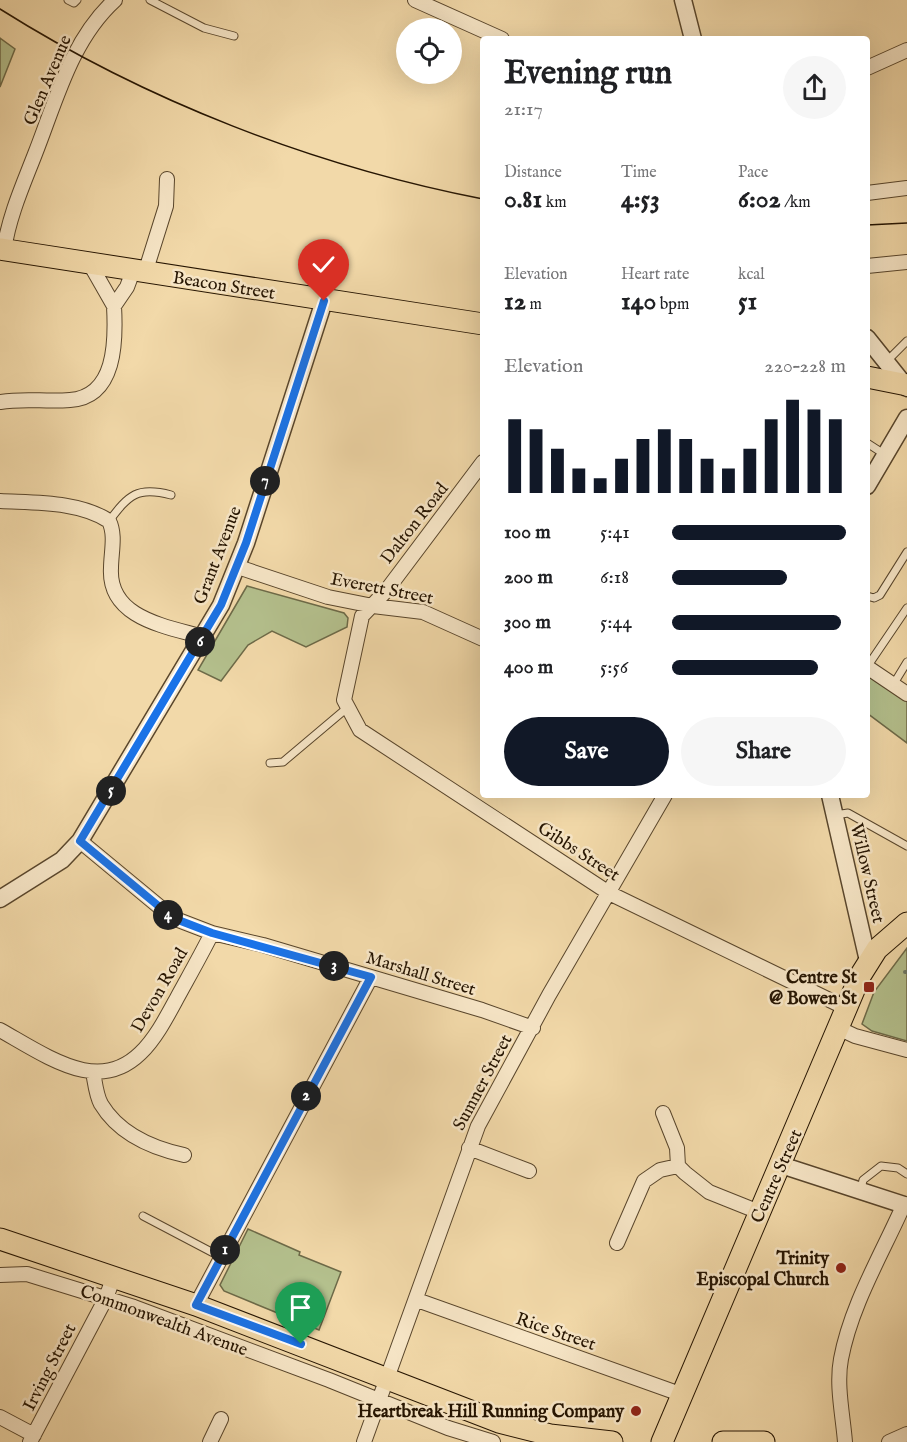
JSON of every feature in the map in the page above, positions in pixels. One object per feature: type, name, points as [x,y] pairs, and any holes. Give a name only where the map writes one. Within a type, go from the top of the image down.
[{"type":"main road","name":"Beacon Street","points":[[2,250],[480,324]]},
{"type":"main road","points":[[870,378],[906,389]]},
{"type":"main road","name":"Centre Street","points":[[662,1442],[868,961],[907,923]]},
{"type":"main road","name":"Commonwealth Avenue","points":[[0,1239],[196,1305],[499,1422],[550,1435],[599,1442]]},
{"type":"main road","points":[[723,1442],[764,1442]]},
{"type":"street","points":[[415,0],[495,36]]},
{"type":"street","points":[[683,0],[692,36]]},
{"type":"street","name":"Glen Avenue","points":[[2,250],[13,213],[69,67],[81,43],[107,3]]},
{"type":"street","points":[[870,67],[907,50]]},
{"type":"street","points":[[114,306],[139,272],[166,206],[167,179]]},
{"type":"street","points":[[870,193],[907,188]]},
{"type":"street","points":[[870,266],[907,262]]},
{"type":"street","points":[[0,402],[72,400],[85,396],[99,386],[109,373],[114,349],[114,306],[90,264]]},
{"type":"street","name":"Grant Avenue","points":[[0,899],[62,860],[80,841],[203,637],[238,567],[324,301]]},
{"type":"street","points":[[870,342],[906,389]]},
{"type":"street","points":[[870,481],[907,419]]},
{"type":"street","name":"Dalton Road","points":[[373,606],[480,466]]},
{"type":"street","points":[[0,501],[45,503],[100,515],[109,521],[112,536],[110,582],[118,599],[127,609],[148,621],[203,637]]},
{"type":"street","name":"Everett Street","points":[[238,567],[328,597],[373,606],[423,612],[480,638]]},
{"type":"street","points":[[347,708],[344,700],[346,680],[358,630],[362,616],[373,606]]},
{"type":"street","points":[[870,669],[907,694]]},
{"type":"street","name":"Gibbs Street","points":[[347,708],[360,730],[609,893],[842,1018],[855,1036],[907,1050]]},
{"type":"street","name":"Sumner Street","points":[[364,1442],[417,1300],[469,1148],[491,1098],[663,798]]},
{"type":"street","name":"Willow Street","points":[[831,798],[868,961]]},
{"type":"street","name":"Marshall Street","points":[[80,841],[173,918],[212,933],[371,977],[533,1028]]},
{"type":"street","name":"Devon Road","points":[[0,1030],[64,1064],[93,1072],[125,1066],[143,1053],[156,1036],[212,933]]},
{"type":"street","points":[[196,1305],[371,977]]},
{"type":"street","points":[[93,1072],[101,1104],[117,1123],[152,1146],[184,1155]]},
{"type":"street","points":[[663,1113],[677,1148],[678,1166],[709,1192],[759,1212]]},
{"type":"street","points":[[469,1148],[529,1171]]},
{"type":"street","points":[[782,1165],[905,1205],[853,1318],[840,1360],[839,1381],[845,1442]]},
{"type":"street","points":[[616,1243],[644,1181],[660,1170],[678,1166]]},
{"type":"street","points":[[27,1274],[33,1250]]},
{"type":"street","name":"Commonwealth Avenue","points":[[0,1275],[27,1274],[106,1298],[380,1400],[448,1428],[493,1442]]},
{"type":"street","name":"Irving Street","points":[[32,1438],[106,1298],[114,1276]]},
{"type":"street","name":"Rice Street","points":[[417,1300],[683,1395]]},
{"type":"street","points":[[0,1417],[32,1438]]},
{"type":"street","points":[[210,1442],[220,1419]]},
{"type":"street","points":[[889,1442],[907,1434]]},
{"type":"lane","points":[[68,0],[74,3],[77,0]]},
{"type":"lane","points":[[150,0],[204,28],[234,36]]},
{"type":"lane","points":[[886,362],[907,341]]},
{"type":"lane","points":[[870,445],[886,455]]},
{"type":"lane","points":[[109,521],[125,500],[140,492],[156,491],[171,495]]},
{"type":"lane","points":[[870,597],[874,598],[880,595],[907,552]]},
{"type":"lane","points":[[870,663],[907,608]]},
{"type":"lane","points":[[893,685],[907,662]]},
{"type":"lane","points":[[270,763],[283,762],[347,708]]},
{"type":"lane","points":[[835,815],[848,813],[907,846]]},
{"type":"lane","points":[[861,1190],[863,1180],[881,1166],[898,1168],[907,1174]]},
{"type":"lane","points":[[143,1216],[221,1257]]},
{"type":"green space","points":[[0,38],[15,49],[0,87]]},
{"type":"green space","points":[[247,586],[344,613],[348,618],[347,627],[306,647],[272,631],[248,645],[221,681],[198,670]]},
{"type":"green space","points":[[870,675],[907,700],[907,743],[870,715]]},
{"type":"green space","points":[[907,948],[907,1041],[872,1031],[862,1024],[874,992]]},
{"type":"green space","points":[[248,1229],[300,1252],[299,1255],[341,1272],[319,1330],[224,1291],[220,1285]]},
{"type":"tram line","points":[[0,9],[113,73],[233,126],[294,149],[357,168],[480,198]]},
{"type":"tram line","points":[[870,225],[907,223]]},
{"type":"place","name":"Centre St @ Bowen St","points":[[869,987]]},
{"type":"place","name":"Trinity Episcopal Church","points":[[841,1268]]},
{"type":"place","name":"Heartbreak Hill Running Company","points":[[636,1411]]},
{"type":"route","points":[[301,1344],[196,1305],[371,977],[263,945],[212,933],[173,918],[150,902],[80,841],[135,753],[221,605],[238,567],[324,301]]}]
